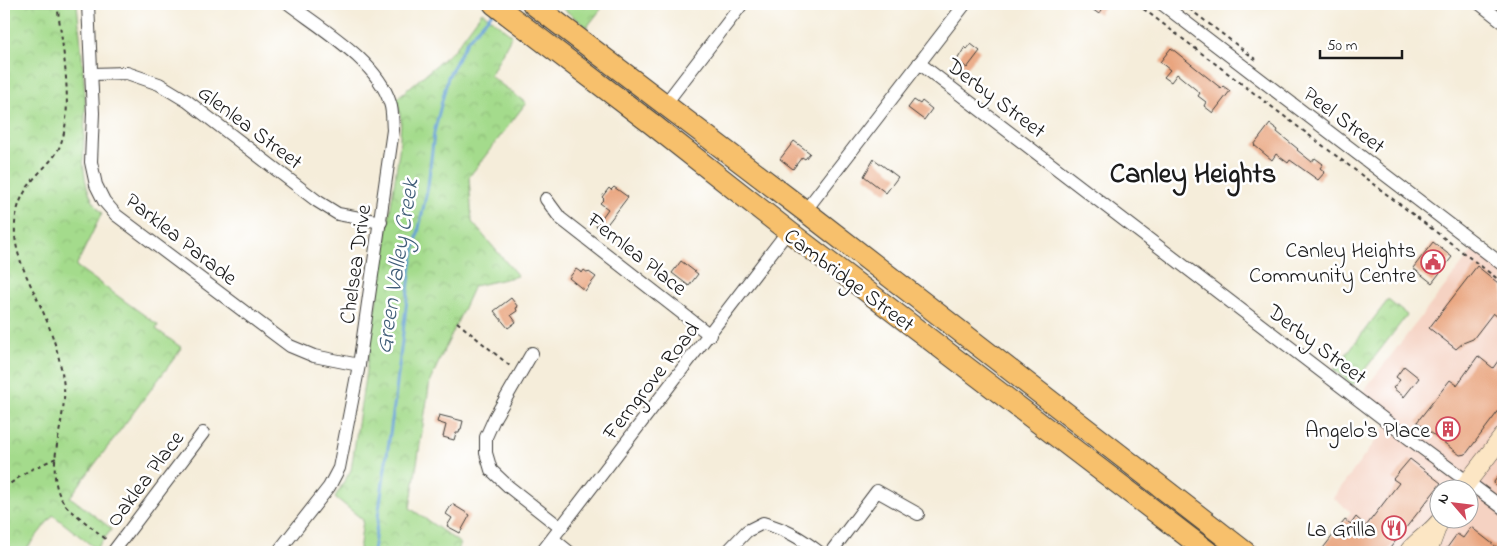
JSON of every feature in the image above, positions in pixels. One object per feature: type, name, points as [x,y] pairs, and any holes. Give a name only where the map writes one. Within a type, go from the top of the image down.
[{"type":"highway","name":"Cambridge Street","points":[[534,4],[666,103],[1245,552]]},
{"type":"highway","name":"Cambridge Street","points":[[501,9],[652,124],[788,232],[1208,552]]},
{"type":"main road","points":[[1471,478],[1503,436]]},
{"type":"main road","points":[[1408,552],[1414,544],[1433,528]]},
{"type":"main road","points":[[1428,552],[1438,528]]},
{"type":"street","name":"Parklea Parade","points":[[88,4],[94,113],[91,162],[96,185],[104,201],[116,215],[290,346],[314,356],[359,365]]},
{"type":"street","name":"Chelsea Drive","points":[[278,552],[329,487],[340,468],[359,365],[393,130],[390,104],[379,80],[359,58],[289,4]]},
{"type":"street","points":[[666,103],[742,4]]},
{"type":"street","points":[[805,211],[964,4]]},
{"type":"street","name":"Peel Street","points":[[1162,4],[1503,265]]},
{"type":"street","points":[[1480,4],[1503,22]]},
{"type":"street","name":"Derby Street","points":[[919,63],[1401,432],[1457,478]]},
{"type":"street","name":"Glenlea Street","points":[[92,74],[127,73],[159,84],[187,101],[317,202],[338,214],[381,222]]},
{"type":"street","name":"Fernlea Place","points":[[546,199],[560,218],[710,334]]},
{"type":"street","name":"Ferngrove Road","points":[[542,552],[788,232]]},
{"type":"street","points":[[532,353],[486,437],[486,453],[491,470],[509,487],[561,528]]},
{"type":"street","name":"Oaklea Place","points":[[117,551],[203,433]]},
{"type":"street","points":[[831,552],[876,491],[918,514]]},
{"type":"street","name":"Derby Street","points":[[1480,494],[1503,508]]},
{"type":"street","points":[[727,552],[748,531],[763,523],[783,529],[819,552]]},
{"type":"street","points":[[553,539],[569,552]]},
{"type":"path","points":[[57,4],[65,78],[66,115],[64,132],[56,154],[26,189],[20,202],[15,227],[17,248],[23,271],[41,307],[60,361],[64,388],[64,409],[56,458],[57,490],[62,502],[117,551]]},
{"type":"path","points":[[1137,4],[1503,283]]},
{"type":"path","points":[[457,322],[520,374]]},
{"type":"path","points":[[4,488],[28,471],[56,458]]},
{"type":"shaded area","points":[[1477,245],[1503,265],[1503,552],[1321,552],[1351,512],[1333,498],[1389,423],[1357,399]]},
{"type":"green space","points":[[4,4],[77,4],[85,95],[84,172],[87,187],[93,201],[102,213],[76,266],[158,325],[156,329],[182,348],[70,497],[112,529],[96,549],[53,515],[24,552],[4,552]]},
{"type":"green space","points":[[557,4],[605,4],[587,27]]},
{"type":"green space","points":[[482,12],[512,35],[490,76],[526,103],[469,177],[472,222],[518,276],[474,286],[430,381],[410,508],[461,544],[455,552],[359,552],[363,520],[335,497],[351,470],[399,152],[401,121],[397,98],[454,50]]},
{"type":"green space","points":[[1388,300],[1407,315],[1353,385],[1334,370]]},
{"type":"building","points":[[1085,4],[1106,4],[1099,14]]},
{"type":"building","points":[[971,44],[980,51],[967,68],[957,60],[965,47],[967,49]]},
{"type":"building","points":[[1171,48],[1221,88],[1223,86],[1230,91],[1213,113],[1204,106],[1206,102],[1198,96],[1200,93],[1177,74],[1171,82],[1164,77],[1170,70],[1160,62]]},
{"type":"building","points":[[914,100],[920,104],[922,101],[932,109],[924,120],[908,108]]},
{"type":"building","points":[[1270,124],[1312,162],[1315,158],[1323,164],[1320,168],[1325,172],[1318,180],[1290,160],[1288,163],[1276,154],[1272,160],[1254,145]]},
{"type":"building","points":[[794,141],[810,153],[805,159],[802,157],[793,169],[780,159]]},
{"type":"building","points":[[874,159],[898,177],[886,193],[864,176]]},
{"type":"building","points":[[614,187],[628,197],[602,231],[596,226],[608,209],[600,203],[609,188],[611,190]]},
{"type":"building","name":"Canley Heights Community Centre","points":[[1433,242],[1452,257],[1432,283],[1413,268]]},
{"type":"building","points":[[681,261],[698,274],[689,286],[672,273]]},
{"type":"building","points":[[1477,266],[1503,287],[1503,321],[1493,313],[1473,339],[1463,343],[1456,349],[1429,328]]},
{"type":"building","points":[[576,269],[582,273],[584,270],[589,272],[596,277],[585,291],[569,278]]},
{"type":"building","points":[[511,298],[518,307],[516,308],[517,311],[511,315],[516,322],[508,328],[494,311]]},
{"type":"building","points":[[1503,354],[1503,405],[1466,454],[1460,455],[1417,422],[1450,380],[1457,385],[1478,356],[1493,368]]},
{"type":"building","points":[[1404,366],[1419,378],[1404,397],[1393,388],[1400,380],[1396,377]]},
{"type":"building","points":[[439,415],[463,421],[461,429],[459,433],[456,433],[454,440],[443,437],[446,425],[437,422]]},
{"type":"building","points":[[1410,459],[1435,478],[1430,478],[1430,497],[1387,552],[1320,552],[1345,520],[1351,524],[1356,517],[1366,526],[1399,483],[1393,479]]},
{"type":"building","points":[[1503,470],[1503,492],[1495,486],[1494,482]]},
{"type":"building","points":[[452,504],[470,515],[460,533],[447,526],[452,518],[446,514]]},
{"type":"building","points":[[1472,528],[1503,552],[1444,552],[1457,534],[1463,538]]},
{"type":"waterway","name":"Green Valley Creek","points":[[373,552],[395,399],[411,266],[428,186],[434,133],[448,77],[467,41],[493,12]]},
{"type":"place","name":"Canley Heights Community Centre","points":[[1433,262]]},
{"type":"place","name":"Angelo's Place","points":[[1448,429]]},
{"type":"place","name":"La Grilla","points":[[1394,528]]},
{"type":"district","name":"Canley Heights","points":[[1193,172]]}]
